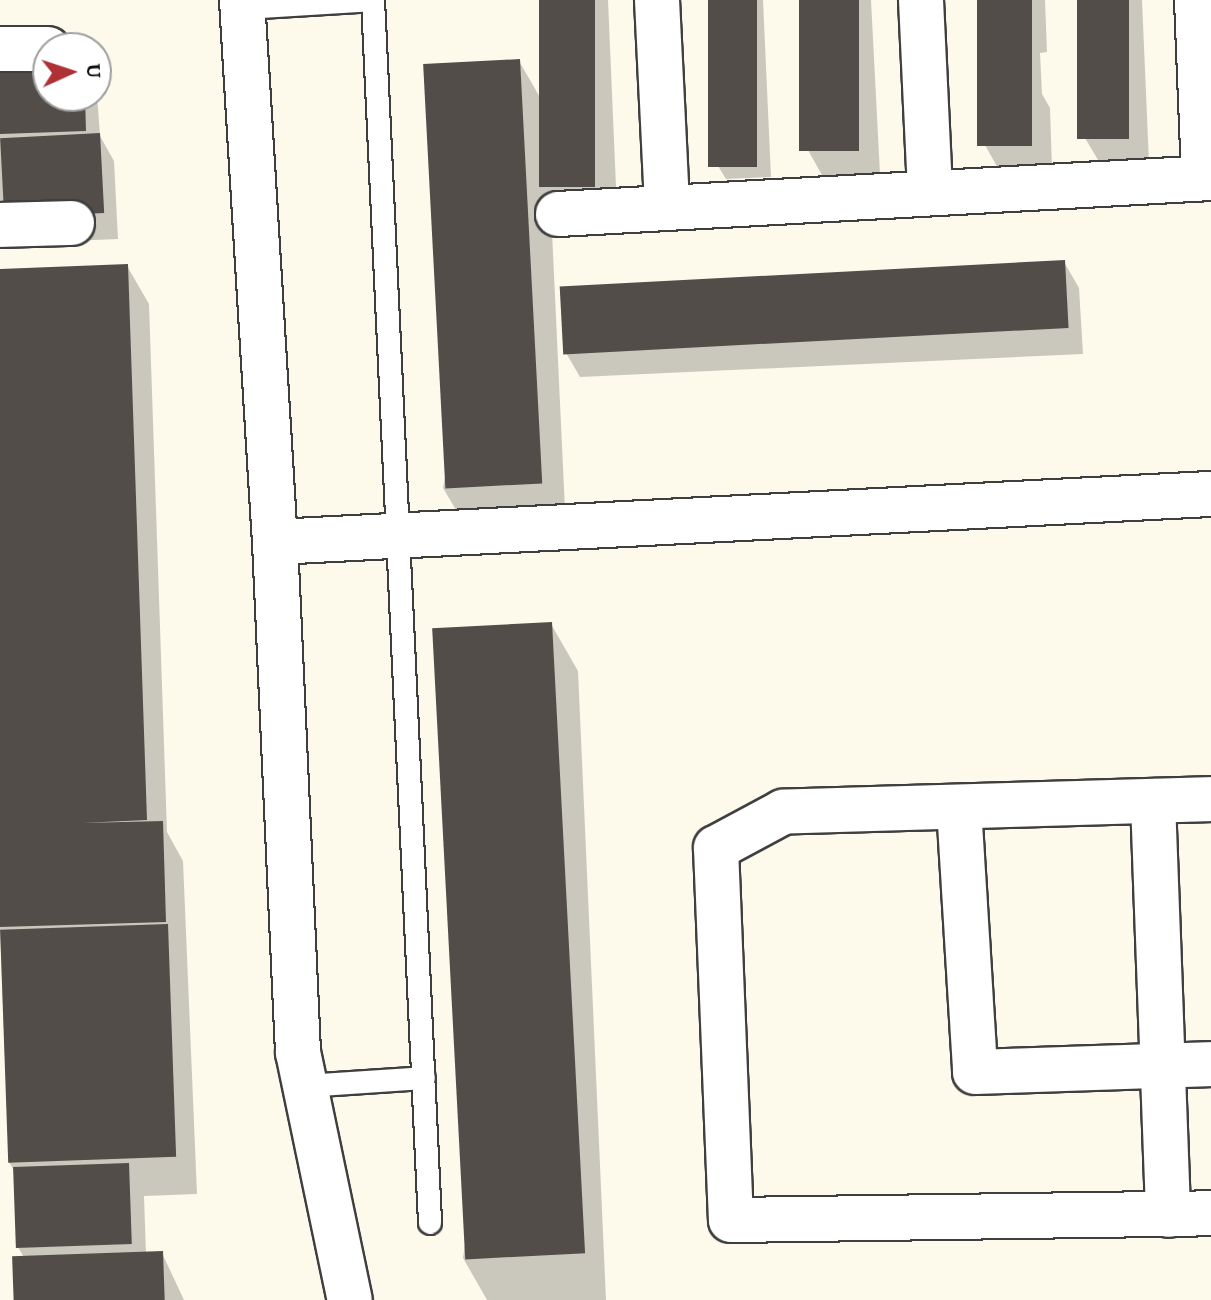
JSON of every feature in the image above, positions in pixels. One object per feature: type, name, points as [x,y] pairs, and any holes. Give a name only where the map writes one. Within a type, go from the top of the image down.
[{"type":"street","points":[[657,0],[667,208]]},
{"type":"street","points":[[921,0],[930,193]]},
{"type":"street","points":[[558,214],[1208,178],[1197,0]]},
{"type":"street","points":[[243,4],[275,542],[298,1052],[350,1300]]},
{"type":"street","points":[[0,49],[32,49]]},
{"type":"street","points":[[0,225],[72,223]]},
{"type":"street","points":[[275,542],[1211,494]]},
{"type":"street","points":[[1211,799],[783,812],[716,848],[731,1220],[1211,1213]]},
{"type":"street","points":[[1153,801],[1168,1215]]},
{"type":"street","points":[[959,807],[975,1072],[1211,1064]]},
{"type":"lane","points":[[243,4],[372,0],[400,535],[430,1223]]},
{"type":"lane","points":[[305,1086],[424,1078]]},
{"type":"building","points":[[539,0],[595,0],[595,187],[539,187]]},
{"type":"building","points":[[708,0],[757,0],[757,167],[708,167]]},
{"type":"building","points":[[799,0],[859,0],[859,151],[799,151]]},
{"type":"building","points":[[977,0],[1032,0],[1032,146],[977,146]]},
{"type":"building","points":[[1077,0],[1129,0],[1129,139],[1077,139]]},
{"type":"building","points":[[32,58],[32,112],[85,112],[86,131],[0,134],[0,59]]},
{"type":"building","points":[[520,59],[542,483],[445,488],[423,64]]},
{"type":"building","points":[[100,133],[104,213],[4,218],[0,138]]},
{"type":"building","points":[[1065,260],[1069,328],[563,354],[560,286]]},
{"type":"building","points":[[128,264],[147,820],[82,823],[163,821],[166,922],[0,927],[0,269]]},
{"type":"building","points":[[552,622],[585,1253],[465,1259],[432,628]]},
{"type":"building","points":[[168,924],[176,1157],[8,1163],[0,930]]},
{"type":"building","points":[[129,1163],[132,1244],[16,1248],[13,1167]]},
{"type":"building","points":[[163,1251],[165,1300],[14,1300],[12,1256]]}]
